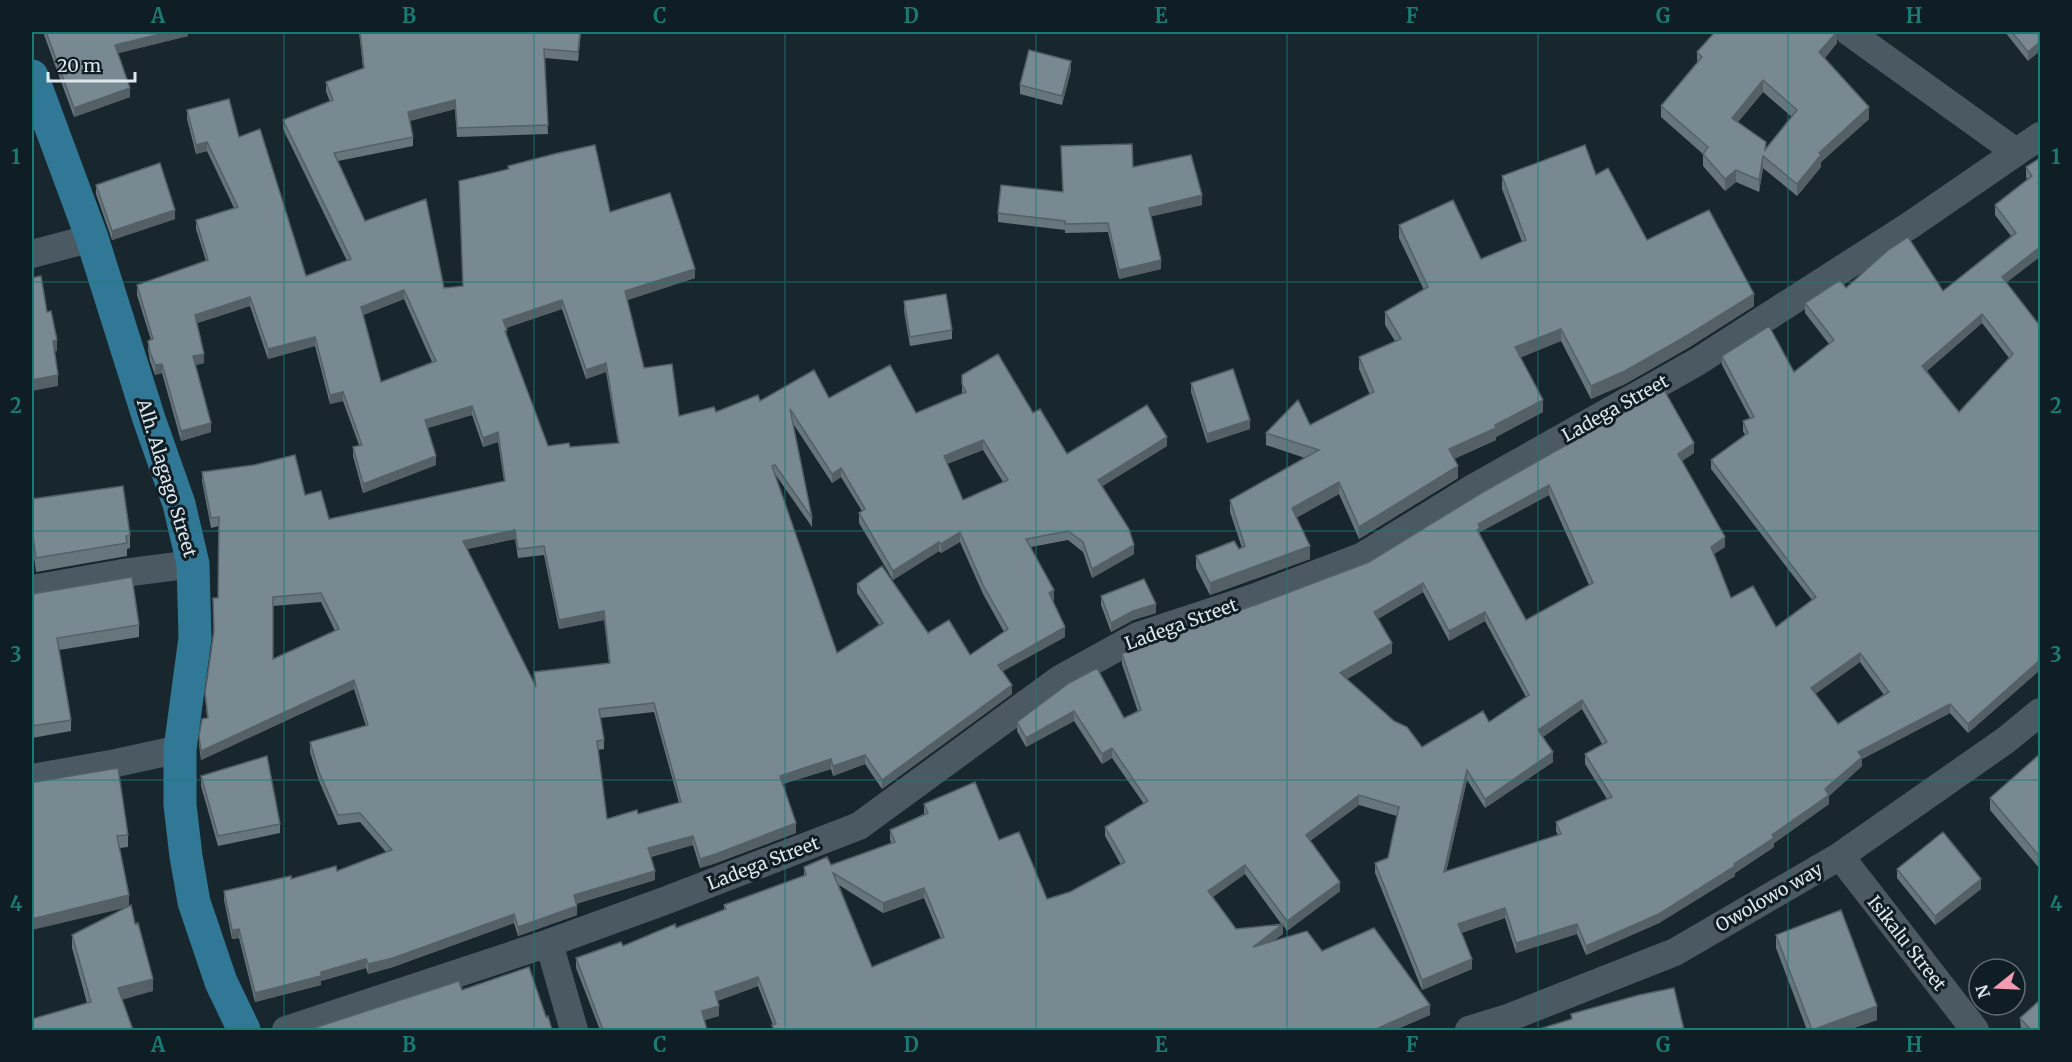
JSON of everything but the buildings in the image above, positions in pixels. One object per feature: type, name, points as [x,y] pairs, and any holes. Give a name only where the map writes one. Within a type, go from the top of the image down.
[{"type":"main road","name":"Alh. Alagago Street","points":[[32,76],[92,238],[149,419],[179,504],[194,564],[195,638],[180,749],[180,805],[194,902],[221,982],[244,1030]]},
{"type":"street","points":[[1849,32],[2016,152]]},
{"type":"street","name":"Ladega Street","points":[[286,1030],[549,943],[859,826],[1060,679],[1138,636],[1253,598],[1363,556],[1475,487],[1697,362],[1909,226],[2040,136]]},
{"type":"street","points":[[32,254],[92,238]]},
{"type":"street","points":[[32,589],[123,573],[194,564]]},
{"type":"street","name":"Owolowo way","points":[[1469,1030],[1508,1018],[1675,952],[1840,856],[2006,740],[2040,712]]},
{"type":"street","points":[[32,778],[180,749]]},
{"type":"street","name":"Isikalu Street","points":[[1840,856],[1975,1030]]},
{"type":"street","points":[[549,943],[574,1030]]}]
